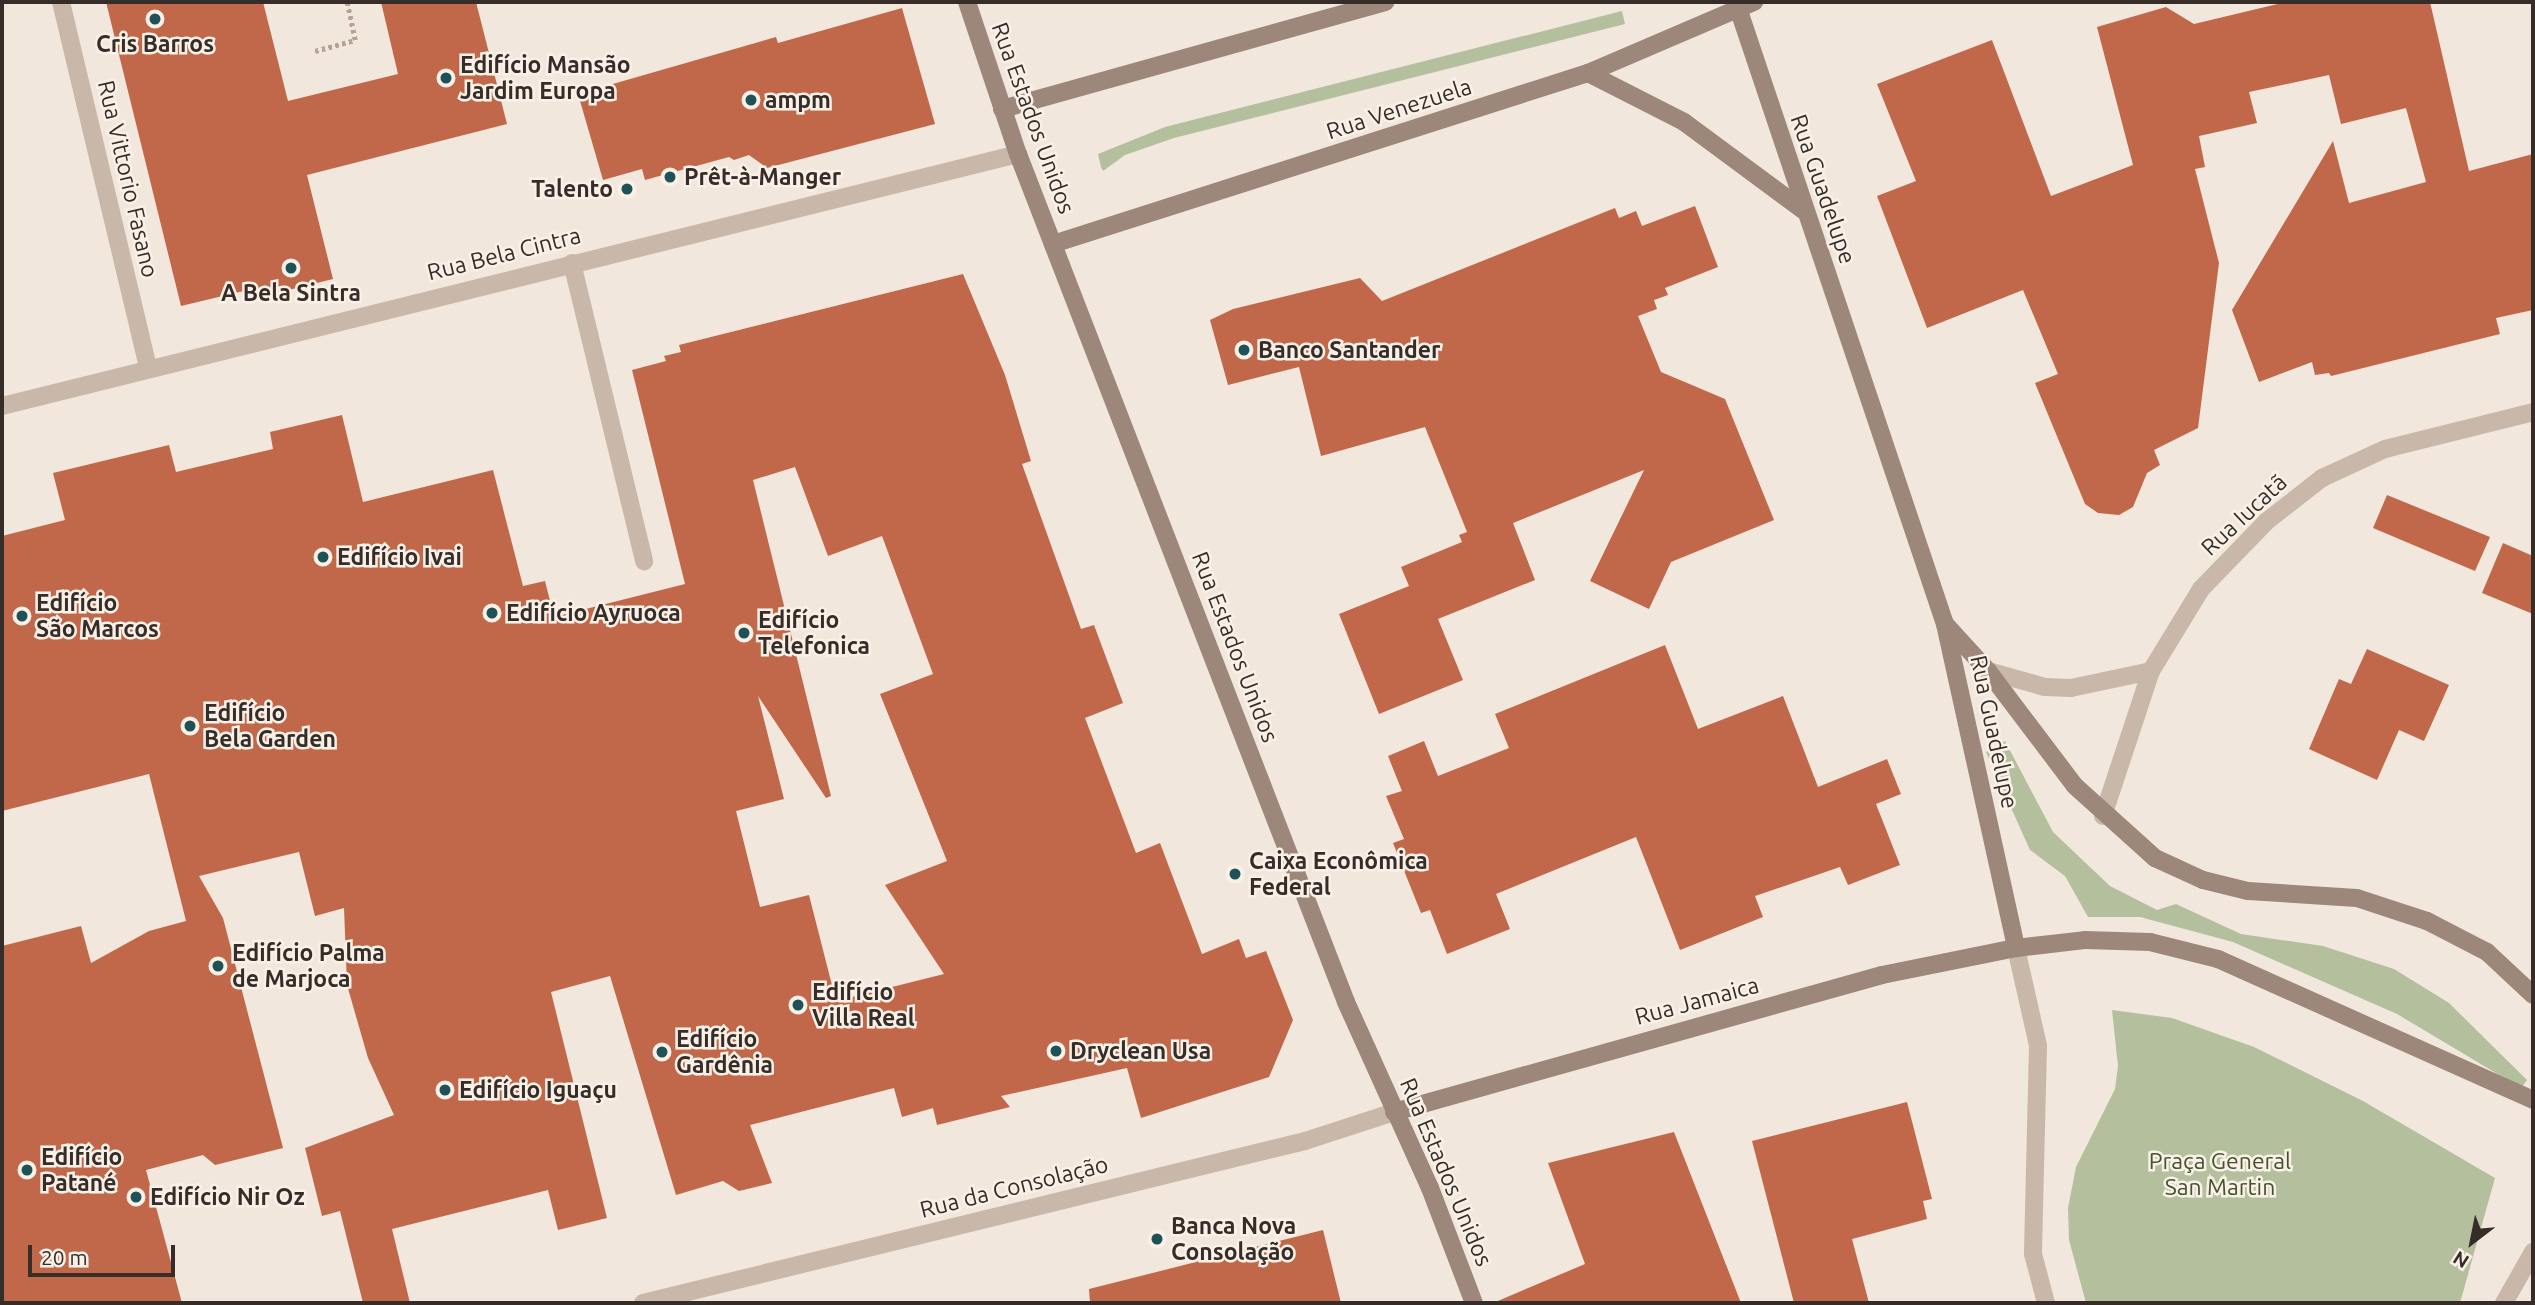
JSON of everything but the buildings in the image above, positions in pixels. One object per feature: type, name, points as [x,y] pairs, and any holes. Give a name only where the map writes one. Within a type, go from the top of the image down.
[{"type":"street","name":"Rua Vittorio Fasano","points":[[61,2],[148,368]]},
{"type":"street","name":"Rua Estados Unidos","points":[[967,2],[1018,154],[1346,1002],[1474,1303]]},
{"type":"street","points":[[1002,109],[1385,2]]},
{"type":"street","name":"Rua Venezuela","points":[[1053,243],[1588,73],[1743,4]]},
{"type":"street","name":"Rua Guadelupe","points":[[1743,4],[1803,210],[1945,624],[2016,948]]},
{"type":"street","points":[[1588,73],[1684,122],[1803,210]]},
{"type":"street","name":"Rua Bela Cintra","points":[[2,405],[1018,154]]},
{"type":"street","points":[[572,263],[644,561]]},
{"type":"street","name":"Rua Iucatã","points":[[2103,816],[2151,671],[2201,589],[2267,521],[2322,478],[2385,449],[2533,412]]},
{"type":"street","points":[[1945,624],[1988,671],[2103,816],[2155,858],[2203,880],[2248,891],[2357,898],[2427,921],[2487,952],[2533,995]]},
{"type":"street","points":[[1988,671],[2025,683],[2071,688],[2151,671]]},
{"type":"street","points":[[2046,1303],[2033,1254],[2038,1046],[2016,948],[2085,940],[2150,942],[2218,959],[2305,994],[2452,1068],[2533,1100]]},
{"type":"street","name":"Rua Jamaica","points":[[1394,1112],[1882,975],[2016,948]]},
{"type":"street","name":"Rua da Consolação","points":[[643,1303],[1305,1141],[1394,1112]]},
{"type":"street","points":[[2504,1303],[2533,1252]]},
{"type":"path","points":[[315,51],[355,40],[347,2]]},
{"type":"green space","points":[[1622,11],[1625,24],[1174,138],[1125,155],[1103,171],[1101,167],[1098,154],[1165,127]]},
{"type":"green space","points":[[2005,741],[2053,832],[2110,886],[2157,910],[2176,904],[2241,934],[2323,946],[2394,969],[2449,1003],[2527,1080],[2521,1088],[2397,1014],[2233,942],[2140,917],[2088,917],[2065,876],[2030,850],[1986,752]]},
{"type":"green space","name":"Praça General San Martin","points":[[2112,1010],[2172,1018],[2254,1047],[2363,1101],[2495,1178],[2460,1303],[2086,1303],[2069,1240],[2068,1208],[2076,1167],[2115,1089],[2118,1066]]},
{"type":"place","name":"Cris Barros","points":[[155,19]]},
{"type":"place","name":"Edifício Mansão Jardim Europa","points":[[446,78]]},
{"type":"place","name":"ampm","points":[[751,100]]},
{"type":"place","name":"Prêt-à-Manger","points":[[670,177]]},
{"type":"place","name":"Talento","points":[[627,189]]},
{"type":"place","name":"A Bela Sintra","points":[[291,268]]},
{"type":"place","name":"Banco Santander","points":[[1244,350]]},
{"type":"place","name":"Edifício Ivai","points":[[323,557]]},
{"type":"place","name":"Edifício Ayruoca","points":[[492,613]]},
{"type":"place","name":"Edifício São Marcos","points":[[22,616]]},
{"type":"place","name":"Edifício Telefonica","points":[[744,633]]},
{"type":"place","name":"Edifício Bela Garden","points":[[190,726]]},
{"type":"place","name":"Caixa Econômica Federal","points":[[1235,874]]},
{"type":"place","name":"Edifício Palma de Marjoca","points":[[218,966]]},
{"type":"place","name":"Edifício Villa Real","points":[[798,1005]]},
{"type":"place","name":"Dryclean Usa","points":[[1056,1051]]},
{"type":"place","name":"Edifício Gardênia","points":[[662,1052]]},
{"type":"place","name":"Edifício Iguaçu","points":[[445,1090]]},
{"type":"place","name":"Edifício Patané","points":[[27,1170]]},
{"type":"place","name":"Edifício Nir Oz","points":[[136,1197]]},
{"type":"place","name":"Banca Nova Consolação","points":[[1157,1239]]}]
